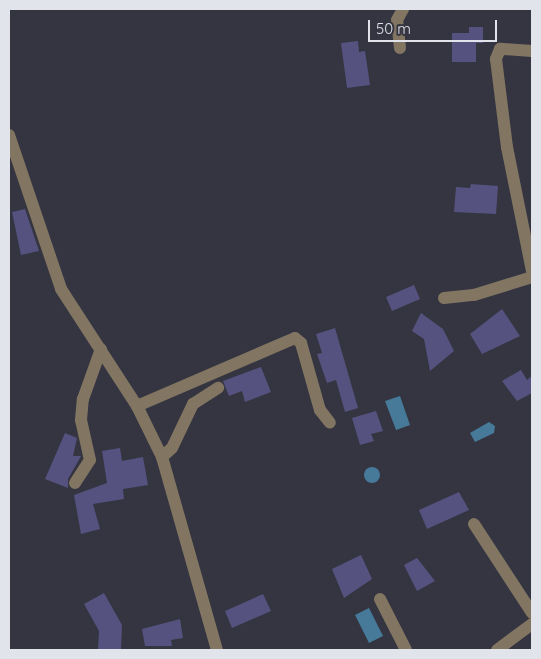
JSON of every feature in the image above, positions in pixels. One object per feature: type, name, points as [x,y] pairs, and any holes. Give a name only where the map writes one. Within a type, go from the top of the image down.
[{"type":"street","points":[[400,48],[397,20],[403,9]]},
{"type":"street","points":[[532,51],[500,49],[496,59],[507,147],[532,271]]},
{"type":"street","points":[[9,134],[61,289],[137,406],[162,457],[217,650]]},
{"type":"street","points":[[444,298],[474,295],[532,277]]},
{"type":"street","points":[[137,406],[294,338],[301,343],[320,410],[330,423]]},
{"type":"street","points":[[75,483],[90,460],[81,420],[83,399],[101,349]]},
{"type":"street","points":[[162,457],[172,448],[193,404],[218,388]]},
{"type":"street","points":[[474,524],[532,613]]},
{"type":"street","points":[[380,599],[406,650]]},
{"type":"street","points":[[497,650],[532,624]]},
{"type":"water","points":[[400,396],[410,425],[396,430],[385,401]]},
{"type":"water","points":[[489,422],[495,426],[494,433],[475,442],[470,433]]},
{"type":"water","points":[[369,467],[375,467],[380,472],[378,481],[369,483],[364,478],[364,472]]},
{"type":"water","points":[[369,608],[383,636],[369,643],[355,615]]},
{"type":"building","points":[[469,27],[483,27],[483,43],[476,43],[476,62],[452,62],[452,33],[469,33]]},
{"type":"building","points":[[358,41],[359,52],[365,51],[370,85],[347,88],[341,43]]},
{"type":"building","points":[[471,184],[498,186],[496,214],[454,212],[456,187],[470,188]]},
{"type":"building","points":[[25,209],[39,251],[21,255],[12,212]]},
{"type":"building","points":[[414,285],[420,299],[392,311],[386,297]]},
{"type":"building","points":[[502,309],[520,336],[482,354],[470,334]]},
{"type":"building","points":[[421,313],[443,329],[454,351],[430,371],[424,339],[412,331]]},
{"type":"building","points":[[335,328],[358,408],[345,412],[336,380],[327,383],[317,354],[322,353],[316,334]]},
{"type":"building","points":[[261,367],[271,392],[245,402],[242,391],[229,396],[223,381]]},
{"type":"building","points":[[521,370],[527,380],[532,376],[532,393],[517,401],[502,381]]},
{"type":"building","points":[[376,411],[383,431],[371,434],[374,441],[360,445],[352,418]]},
{"type":"building","points":[[65,433],[77,438],[73,456],[81,456],[68,479],[68,488],[45,479]]},
{"type":"building","points":[[120,448],[122,461],[143,457],[148,485],[123,489],[124,499],[93,504],[100,529],[81,534],[74,495],[107,483],[102,451]]},
{"type":"building","points":[[459,492],[469,510],[427,529],[419,510]]},
{"type":"building","points":[[361,555],[372,579],[344,598],[332,569]]},
{"type":"building","points":[[417,558],[435,581],[417,591],[404,565]]},
{"type":"building","points":[[104,593],[122,625],[121,650],[98,650],[99,631],[84,604]]},
{"type":"building","points":[[263,594],[271,611],[232,628],[225,611]]},
{"type":"building","points":[[180,619],[183,638],[171,640],[172,646],[145,646],[142,629]]}]
